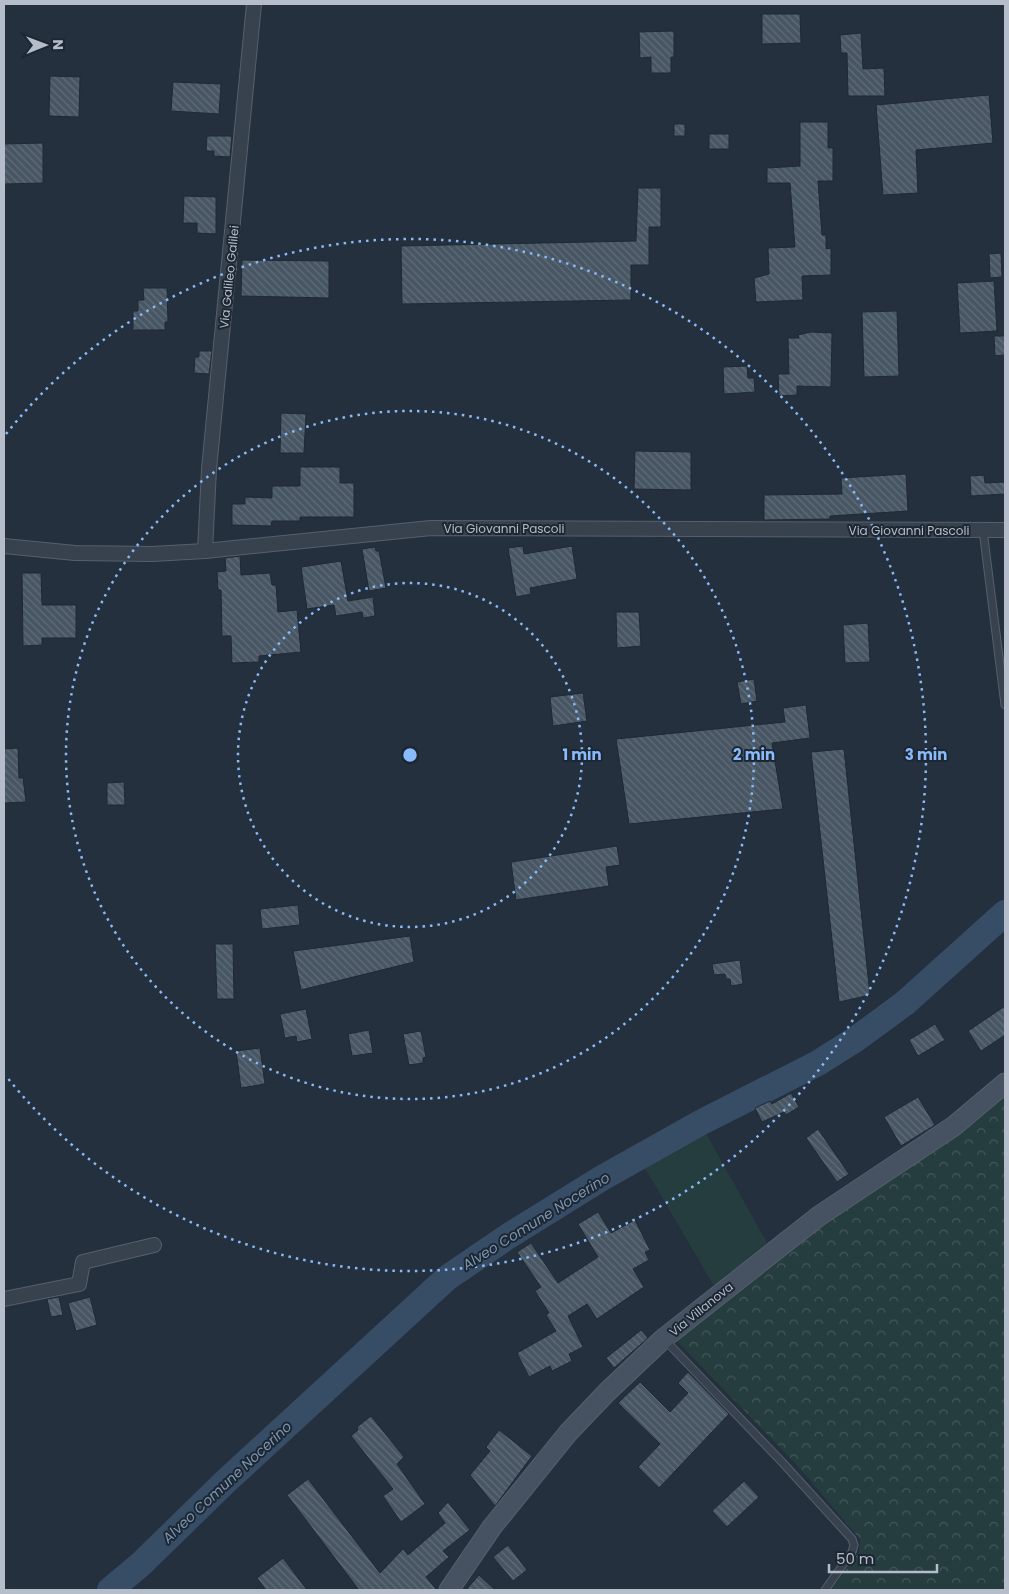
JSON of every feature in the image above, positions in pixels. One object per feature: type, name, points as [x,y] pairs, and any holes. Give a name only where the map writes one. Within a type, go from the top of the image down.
[{"type":"main road","name":"Via Villanova","points":[[449,1590],[492,1527],[568,1433],[664,1339],[819,1216],[954,1126],[1005,1083]]},
{"type":"street","name":"Via Galileo Galilei","points":[[204,550],[209,470],[254,4]]},
{"type":"street","name":"Via Giovanni Pascoli","points":[[4,546],[75,553],[152,554],[430,528],[1005,530]]},
{"type":"street","points":[[4,1299],[79,1284],[83,1262],[154,1245]]},
{"type":"lane","points":[[982,530],[1005,705]]},
{"type":"lane","points":[[664,1339],[782,1462],[852,1539],[854,1546],[852,1552],[825,1590]]},
{"type":"green space","points":[[1005,1095],[1005,1590],[831,1590],[859,1552],[860,1539],[797,1465],[676,1340],[826,1222],[959,1132]]},
{"type":"green space","points":[[704,1130],[767,1243],[714,1286],[642,1163]]},
{"type":"building","points":[[762,14],[800,14],[801,43],[762,44]]},
{"type":"building","points":[[674,31],[674,57],[671,57],[671,73],[651,73],[651,57],[640,58],[639,32]]},
{"type":"building","points":[[861,33],[863,69],[884,68],[885,96],[848,96],[847,53],[841,53],[840,35]]},
{"type":"building","points":[[50,76],[80,77],[79,117],[49,116]]},
{"type":"building","points":[[173,82],[221,84],[219,114],[171,111]]},
{"type":"building","points":[[989,95],[993,143],[916,150],[918,193],[883,195],[876,105]]},
{"type":"building","points":[[800,122],[828,122],[828,148],[833,148],[833,181],[818,181],[822,235],[826,235],[826,249],[831,248],[831,275],[802,276],[803,300],[756,302],[754,278],[769,274],[768,248],[795,247],[790,183],[767,183],[767,168],[800,166]]},
{"type":"building","points":[[674,124],[685,124],[685,136],[674,136]]},
{"type":"building","points":[[709,134],[729,134],[729,149],[709,149]]},
{"type":"building","points":[[207,136],[232,136],[230,157],[214,156],[214,151],[206,151]]},
{"type":"building","points":[[43,143],[43,183],[4,184],[4,144]]},
{"type":"building","points":[[638,188],[661,188],[661,227],[649,227],[649,265],[631,265],[631,300],[402,304],[401,246],[636,241]]},
{"type":"building","points":[[184,196],[216,197],[216,234],[197,233],[197,223],[183,223]]},
{"type":"building","points":[[1001,253],[1002,277],[990,278],[989,254]]},
{"type":"building","points":[[242,260],[329,261],[329,298],[241,296]]},
{"type":"building","points":[[994,281],[997,331],[960,333],[957,283]]},
{"type":"building","points":[[143,288],[167,288],[168,322],[165,322],[165,330],[133,330],[133,311],[138,311],[138,300],[144,300]]},
{"type":"building","points":[[897,311],[899,376],[864,377],[862,312]]},
{"type":"building","points":[[811,332],[832,333],[831,387],[797,386],[797,395],[779,396],[778,374],[789,374],[788,338],[799,338],[798,335]]},
{"type":"building","points":[[994,336],[1005,336],[1005,355],[995,356]]},
{"type":"building","points":[[199,351],[212,351],[209,374],[194,373],[195,357],[199,357]]},
{"type":"building","points":[[747,366],[748,378],[754,378],[755,392],[724,394],[723,367]]},
{"type":"building","points":[[281,413],[306,414],[304,453],[280,453]]},
{"type":"building","points":[[635,451],[691,452],[691,490],[634,489]]},
{"type":"building","points":[[300,467],[340,467],[340,483],[354,483],[354,517],[300,517],[300,521],[272,521],[271,526],[232,525],[232,504],[245,504],[245,497],[272,498],[272,486],[300,486]]},
{"type":"building","points":[[906,474],[908,511],[830,516],[830,519],[764,520],[764,495],[842,494],[841,478]]},
{"type":"building","points":[[984,475],[985,483],[1005,482],[1005,494],[971,496],[970,476]]},
{"type":"building","points":[[523,546],[524,554],[572,546],[577,579],[530,588],[531,594],[516,597],[508,548]]},
{"type":"building","points":[[375,547],[376,551],[379,551],[386,588],[369,591],[362,549]]},
{"type":"building","points":[[240,556],[241,575],[270,573],[272,585],[276,585],[278,612],[297,610],[301,652],[259,656],[259,662],[232,663],[231,636],[222,636],[221,590],[218,590],[217,572],[226,571],[225,558]]},
{"type":"building","points":[[341,561],[348,601],[373,597],[375,616],[363,618],[362,612],[336,616],[334,605],[307,609],[301,567]]},
{"type":"building","points":[[22,573],[41,573],[42,605],[76,605],[76,638],[42,638],[42,645],[23,646]]},
{"type":"building","points":[[616,612],[639,612],[641,646],[617,648]]},
{"type":"building","points":[[868,623],[870,662],[845,663],[843,625]]},
{"type":"building","points":[[754,679],[757,701],[741,704],[737,682]]},
{"type":"building","points":[[583,693],[587,721],[553,726],[550,697]]},
{"type":"building","points":[[806,705],[810,738],[772,743],[783,809],[629,824],[616,739],[785,722],[783,708]]},
{"type":"building","points":[[18,748],[19,778],[23,778],[26,802],[4,803],[4,749]]},
{"type":"building","points":[[844,749],[870,995],[839,1002],[811,752]]},
{"type":"building","points":[[124,782],[125,805],[107,805],[107,783]]},
{"type":"building","points":[[617,846],[620,865],[606,867],[609,886],[516,900],[511,862]]},
{"type":"building","points":[[298,905],[300,925],[262,929],[260,909]]},
{"type":"building","points":[[410,936],[414,962],[301,990],[293,951]]},
{"type":"building","points":[[215,944],[233,944],[234,999],[217,999]]},
{"type":"building","points":[[740,960],[743,984],[731,986],[730,979],[726,979],[725,974],[714,975],[712,964]]},
{"type":"building","points":[[1005,1006],[1005,1035],[981,1051],[968,1031]]},
{"type":"building","points":[[306,1009],[312,1039],[297,1042],[296,1036],[285,1038],[280,1014]]},
{"type":"building","points":[[935,1024],[945,1040],[918,1056],[909,1040]]},
{"type":"building","points":[[369,1030],[373,1053],[352,1056],[348,1034]]},
{"type":"building","points":[[421,1031],[426,1057],[423,1058],[423,1063],[409,1065],[403,1034]]},
{"type":"building","points":[[260,1048],[265,1084],[241,1088],[236,1051]]},
{"type":"building","points":[[791,1093],[799,1107],[786,1115],[784,1112],[762,1122],[755,1108],[770,1101],[772,1104]]},
{"type":"building","points":[[918,1097],[935,1125],[901,1146],[884,1117]]},
{"type":"building","points":[[818,1129],[849,1174],[837,1182],[806,1138]]},
{"type":"building","points":[[598,1212],[611,1233],[635,1220],[650,1250],[645,1252],[649,1260],[633,1269],[644,1287],[597,1319],[587,1304],[568,1316],[583,1347],[569,1354],[572,1361],[552,1371],[550,1366],[529,1377],[517,1353],[556,1331],[546,1315],[549,1313],[535,1291],[541,1287],[517,1252],[531,1243],[558,1283],[598,1257],[578,1224]]},
{"type":"building","points":[[59,1297],[63,1315],[51,1317],[47,1299]]},
{"type":"building","points":[[90,1297],[97,1325],[76,1331],[68,1303]]},
{"type":"building","points":[[641,1330],[648,1338],[614,1368],[606,1358]]},
{"type":"building","points":[[688,1372],[729,1414],[659,1488],[638,1467],[660,1444],[618,1403],[640,1382],[670,1412],[688,1393],[678,1383]]},
{"type":"building","points":[[371,1416],[404,1457],[397,1464],[425,1504],[401,1522],[383,1496],[393,1489],[351,1436],[358,1430],[357,1427]]},
{"type":"building","points":[[499,1430],[532,1456],[495,1506],[470,1475],[490,1451],[486,1447]]},
{"type":"building","points":[[308,1479],[380,1573],[403,1549],[408,1555],[445,1523],[438,1513],[448,1502],[470,1530],[443,1551],[449,1557],[426,1577],[437,1590],[359,1590],[287,1495]]},
{"type":"building","points":[[744,1481],[759,1497],[727,1527],[712,1511]]},
{"type":"building","points":[[508,1545],[527,1570],[513,1581],[493,1557]]},
{"type":"building","points":[[283,1558],[307,1590],[266,1590],[257,1578]]},
{"type":"building","points":[[479,1575],[495,1590],[466,1590]]},
{"type":"waterway","name":"Alveo Comune Nocerino","points":[[110,1590],[141,1564],[225,1482],[447,1278],[507,1237],[602,1178],[700,1123],[818,1063],[856,1039],[905,1003],[1005,913]]}]
